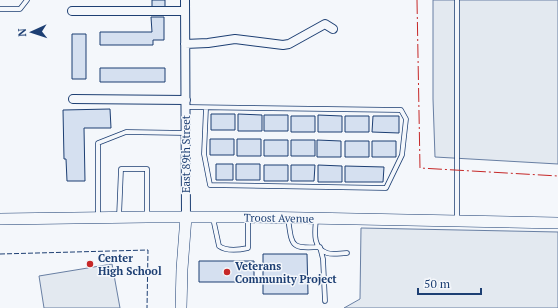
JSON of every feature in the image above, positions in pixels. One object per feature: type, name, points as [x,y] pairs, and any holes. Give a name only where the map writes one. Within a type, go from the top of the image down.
[{"type":"main road","name":"East 89th Street","points":[[181,308],[186,217]]},
{"type":"main road","name":"Troost Avenue","points":[[0,219],[248,217],[558,223]]},
{"type":"street","name":"East 89th Street","points":[[185,0],[186,217]]},
{"type":"street","points":[[72,11],[185,11]]},
{"type":"street","points":[[185,44],[208,43],[235,39],[283,45],[289,44],[325,24],[333,28]]},
{"type":"street","points":[[73,99],[186,104]]},
{"type":"lane","points":[[0,9],[20,9],[27,0]]},
{"type":"lane","points":[[457,0],[457,221]]},
{"type":"lane","points":[[186,104],[206,108],[401,110],[406,119],[402,155],[386,188],[210,185],[204,154],[206,108]]},
{"type":"lane","points":[[98,218],[98,143],[126,132],[186,133]]},
{"type":"lane","points":[[119,218],[121,169],[147,169],[147,217]]},
{"type":"lane","points":[[213,217],[219,246],[224,249],[248,248],[248,217]]},
{"type":"lane","points":[[288,218],[291,237],[297,247],[320,247],[328,253],[346,253]]},
{"type":"lane","points":[[316,218],[315,237],[320,247],[323,259],[325,301]]},
{"type":"shaded area","points":[[433,0],[558,0],[558,164],[435,157],[433,99]]},
{"type":"shaded area","points":[[361,228],[558,232],[558,308],[344,308],[360,299]]},
{"type":"shaded area","points":[[112,264],[120,308],[44,308],[39,276]]},
{"type":"building","points":[[152,0],[165,0],[165,7],[152,7]]},
{"type":"building","points":[[151,17],[164,17],[164,40],[153,40],[153,45],[100,45],[100,32],[152,32]]},
{"type":"building","points":[[72,34],[86,34],[86,79],[72,79]]},
{"type":"building","points":[[100,68],[165,68],[165,82],[100,82]]},
{"type":"building","points":[[110,109],[111,128],[84,128],[85,181],[67,181],[66,159],[64,159],[63,110]]},
{"type":"building","points":[[211,114],[235,114],[235,130],[211,130]]},
{"type":"building","points":[[238,114],[262,115],[262,131],[238,131]]},
{"type":"building","points":[[264,115],[288,115],[288,131],[264,131]]},
{"type":"building","points":[[318,115],[342,116],[342,132],[318,132]]},
{"type":"building","points":[[291,116],[315,116],[315,132],[291,132]]},
{"type":"building","points":[[345,116],[369,116],[369,132],[345,132]]},
{"type":"building","points":[[373,116],[399,116],[399,133],[372,132]]},
{"type":"building","points":[[210,139],[234,139],[234,155],[210,155]]},
{"type":"building","points":[[237,139],[261,139],[261,156],[237,156]]},
{"type":"building","points":[[264,140],[288,140],[288,156],[264,156]]},
{"type":"building","points":[[291,140],[315,140],[315,156],[291,156]]},
{"type":"building","points":[[317,140],[341,141],[341,157],[317,157]]},
{"type":"building","points":[[345,141],[369,141],[369,157],[345,157]]},
{"type":"building","points":[[372,141],[396,141],[396,157],[372,157]]},
{"type":"building","points":[[216,164],[233,164],[233,180],[216,180]]},
{"type":"building","points":[[236,164],[260,164],[260,180],[236,180]]},
{"type":"building","points":[[264,165],[288,165],[288,181],[264,181]]},
{"type":"building","points":[[291,165],[315,165],[314,181],[291,181]]},
{"type":"building","points":[[318,165],[342,166],[342,182],[318,182]]},
{"type":"building","points":[[345,166],[384,167],[383,182],[345,182]]},
{"type":"building","points":[[263,254],[307,254],[308,294],[263,294]]},
{"type":"building","name":"Veterans Community Project","points":[[199,261],[254,261],[254,282],[199,282]]},
{"type":"fence","points":[[0,254],[148,250],[147,308]]},
{"type":"power","points":[[417,0],[420,168],[558,176]]},
{"type":"place","name":"Center High School","points":[[90,264]]},
{"type":"place","name":"Veterans Community Project","points":[[227,272]]}]
